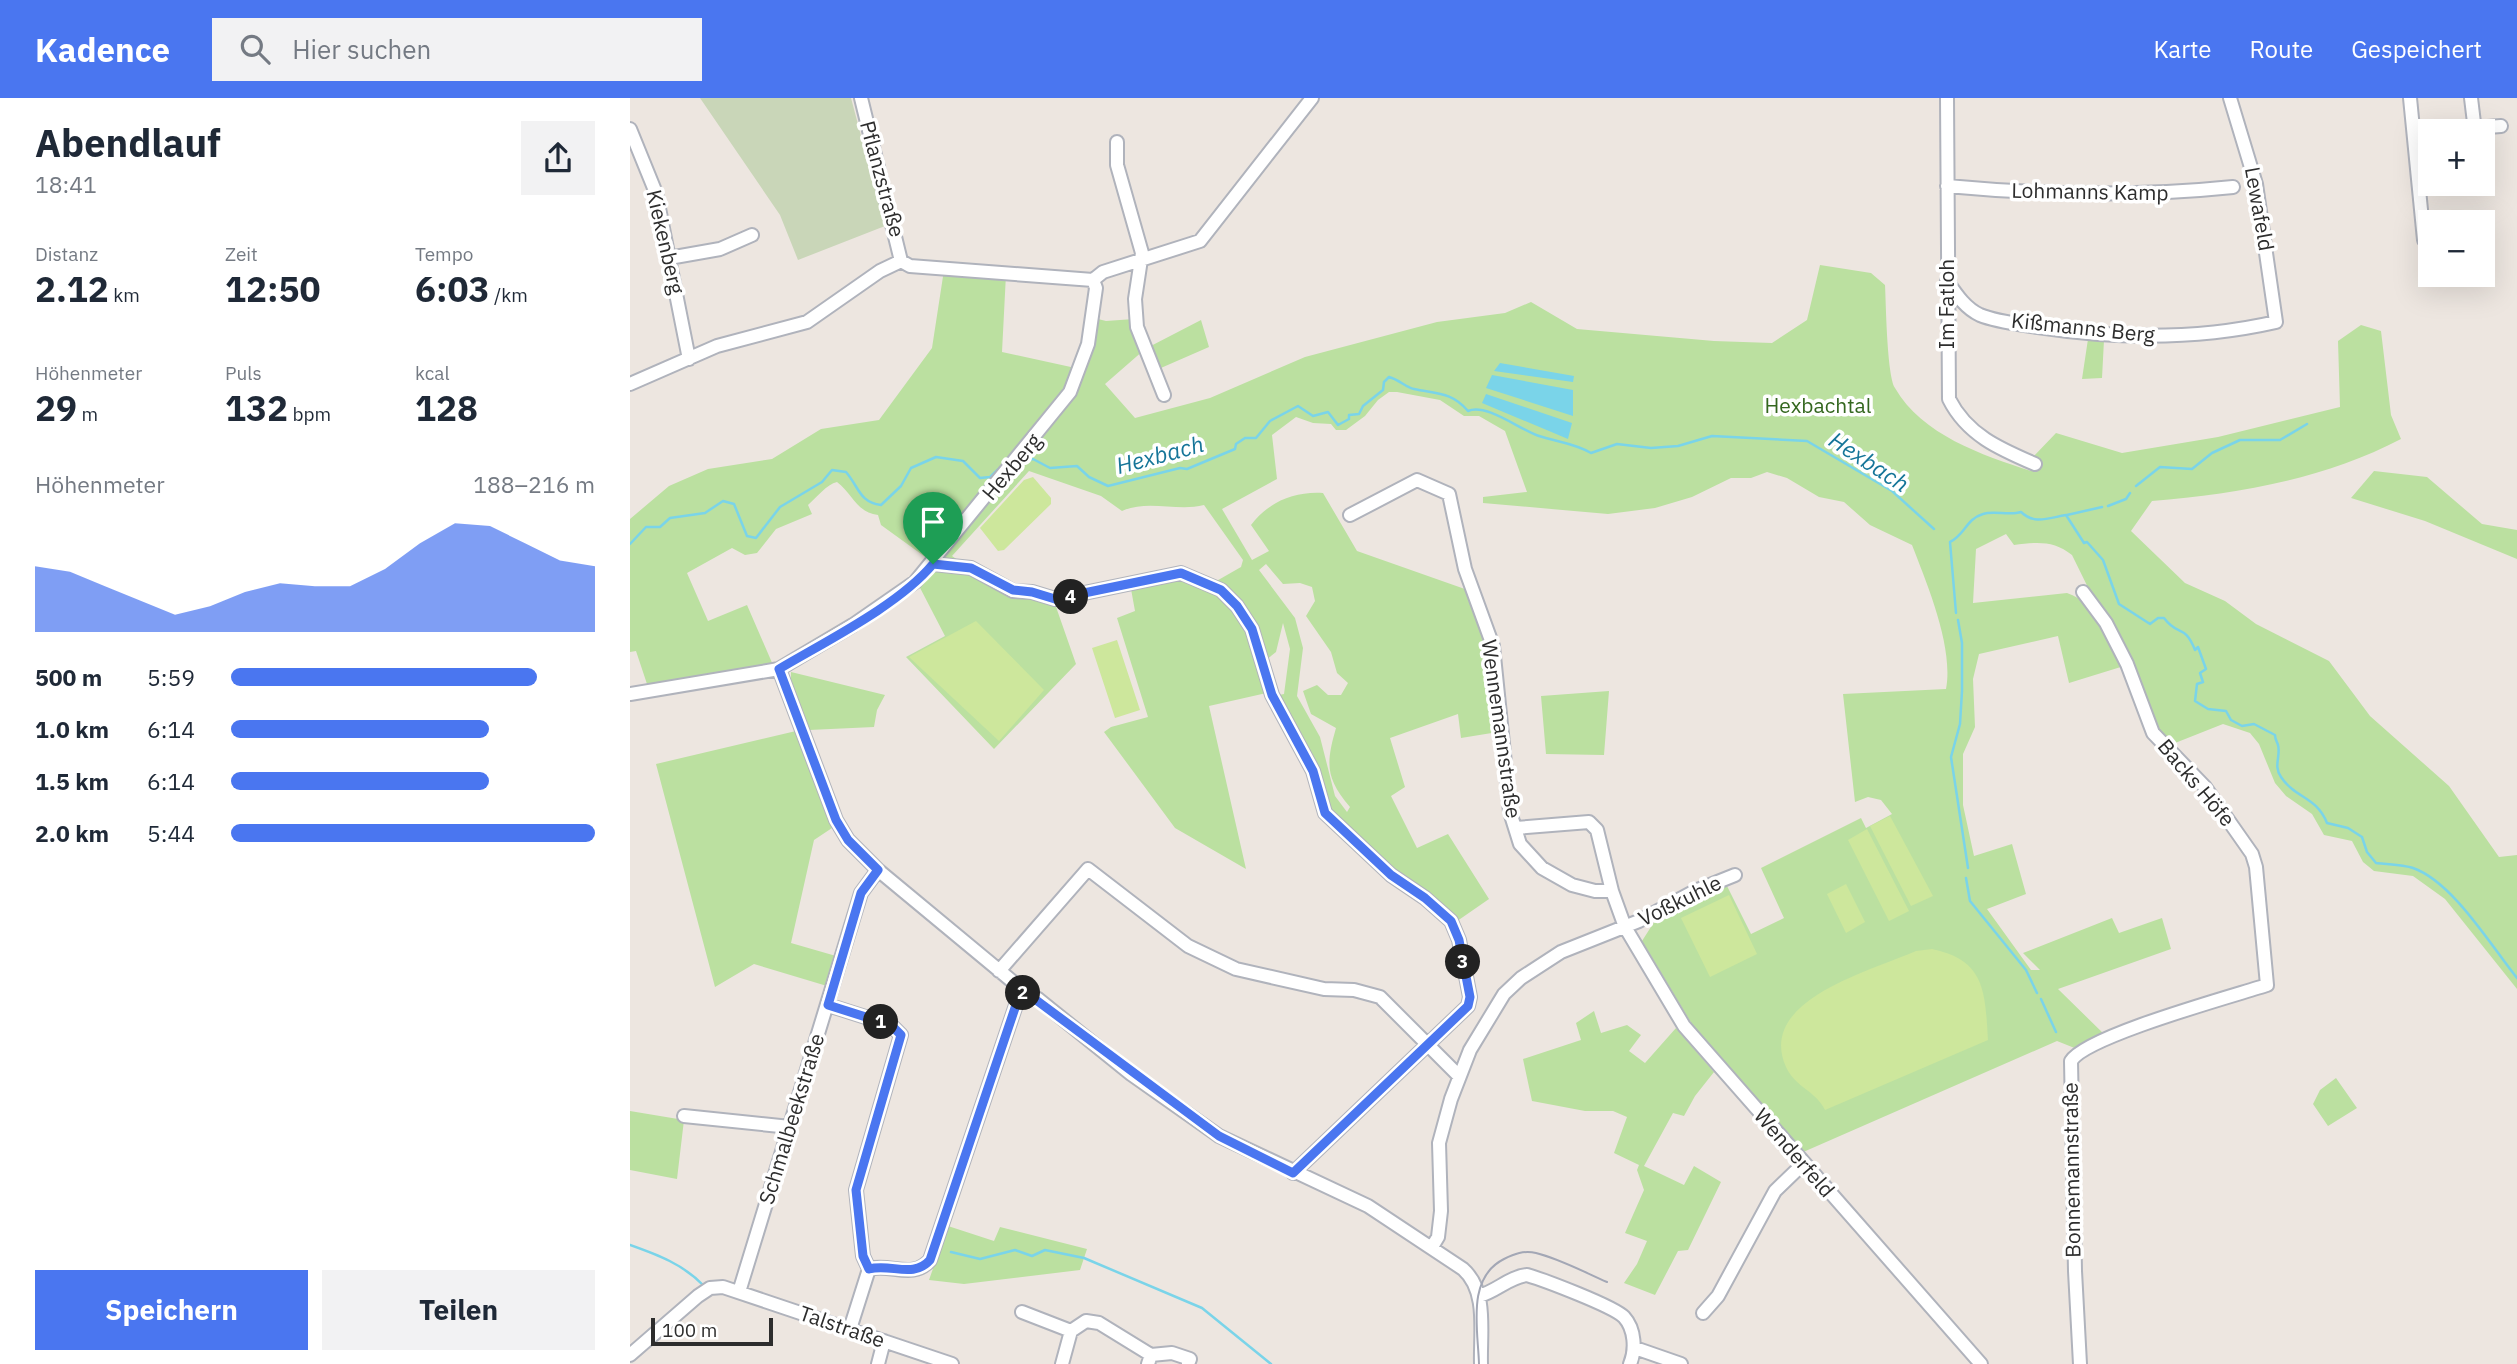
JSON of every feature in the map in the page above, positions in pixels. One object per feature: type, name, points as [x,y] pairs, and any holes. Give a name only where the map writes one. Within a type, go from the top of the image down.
[{"type":"street","name":"Pflanzstraße","points":[[860,98],[901,261]]},
{"type":"street","points":[[630,384],[717,346],[807,322],[880,271],[901,261],[910,266],[1093,280],[1103,272],[1200,241],[1312,98]]},
{"type":"street","name":"Im Fatloh","points":[[1947,98],[1947,388],[1952,406],[1984,440],[2035,464]]},
{"type":"street","name":"Lewafeld","points":[[2230,98],[2252,164],[2276,322]]},
{"type":"street","points":[[2410,98],[2421,210]]},
{"type":"street","points":[[2471,98],[2473,119]]},
{"type":"street","points":[[2495,126],[2501,125]]},
{"type":"street","name":"Kiekenberg","points":[[630,129],[656,193],[689,359]]},
{"type":"street","points":[[1117,142],[1117,165],[1141,250],[1135,318],[1142,343],[1164,395]]},
{"type":"street","points":[[630,170],[644,165]]},
{"type":"street","name":"Lohmanns Kamp","points":[[1947,186],[2028,193],[2123,195],[2233,187]]},
{"type":"street","points":[[669,258],[720,249],[752,235]]},
{"type":"street","name":"Hexberg","points":[[630,694],[779,669],[915,582],[933,564],[1059,408],[1080,372],[1093,318],[1096,288],[1093,280]]},
{"type":"street","name":"Kißmanns Berg","points":[[1947,281],[1964,303],[1980,315],[2052,329],[2167,337],[2240,330],[2276,322]]},
{"type":"street","name":"Wennemannstraße","points":[[1350,515],[1418,480],[1449,494],[1465,569],[1493,646],[1510,812],[1520,844],[1542,868],[1572,885],[1595,891],[1612,891]]},
{"type":"street","points":[[933,564],[971,568],[1013,590],[1055,599],[1181,573],[1221,590],[1237,606],[1252,629],[1272,695],[1313,771],[1325,813],[1391,875],[1425,898],[1451,921],[1459,940],[1470,997],[1468,1006],[1318,1146],[1293,1173]]},
{"type":"street","name":"Backs Höfe","points":[[2083,592],[2106,623],[2127,664],[2153,733],[2205,787],[2252,854],[2267,985]]},
{"type":"street","points":[[779,669],[836,820],[848,840],[878,870],[1024,991],[1219,1136],[1368,1206],[1432,1247],[1471,1277],[1479,1296],[1481,1364]]},
{"type":"street","name":"Wennemannstraße","points":[[1516,828],[1589,822],[1597,830],[1612,891],[1625,928]]},
{"type":"street","points":[[999,971],[1088,869],[1188,946],[1236,969],[1324,989],[1354,990],[1380,997],[1458,1075]]},
{"type":"street","name":"Schmalbeekstraße","points":[[739,1292],[861,893],[878,870]]},
{"type":"street","name":"Voßkuhle","points":[[1432,1247],[1438,1237],[1441,1211],[1439,1143],[1458,1075],[1495,1006],[1521,978],[1561,952],[1625,928],[1735,875]]},
{"type":"street","name":"Wenderfeld","points":[[1625,928],[1684,1026],[1981,1364]]},
{"type":"street","name":"Bonnemannstraße","points":[[2080,1364],[2074,1271],[2071,1061],[2082,1050],[2125,1032],[2267,985]]},
{"type":"street","points":[[869,1269],[880,1266],[919,1270],[930,1260],[1016,1005],[1024,991]]},
{"type":"street","points":[[828,1005],[891,1025],[901,1035],[856,1190],[863,1256],[869,1269],[850,1329]]},
{"type":"street","points":[[684,1116],[790,1128]]},
{"type":"street","points":[[1703,1313],[1718,1296],[1776,1191],[1803,1164]]},
{"type":"street","points":[[1479,1296],[1492,1292],[1517,1276],[1532,1276],[1617,1312],[1629,1324],[1635,1348],[1630,1364]]},
{"type":"street","name":"Talstraße","points":[[630,1355],[710,1288],[723,1287],[952,1364]]},
{"type":"street","points":[[1022,1312],[1071,1331]]},
{"type":"street","points":[[1062,1364],[1071,1331],[1086,1321],[1099,1323],[1149,1359],[1172,1353],[1189,1359],[1188,1364]]},
{"type":"street","points":[[878,1364],[884,1341]]},
{"type":"street","points":[[1635,1348],[1681,1364]]},
{"type":"green space","points":[[700,98],[851,98],[885,226],[798,260],[780,215]]},
{"type":"green space","name":"Hexbachtal","points":[[1820,265],[1871,273],[1885,285],[1892,381],[1907,404],[1921,419],[1955,441],[2031,471],[2033,457],[2056,433],[2122,453],[2218,437],[2340,407],[2338,341],[2361,325],[2381,331],[2391,415],[2401,439],[2342,465],[2280,482],[2216,494],[2152,501],[2131,531],[2185,583],[2225,601],[2256,624],[2329,661],[2370,716],[2449,786],[2499,857],[2517,855],[2517,989],[2445,899],[2413,876],[2374,871],[2363,862],[2352,841],[2324,835],[2312,814],[2286,796],[2275,783],[2259,744],[2250,733],[2223,724],[2170,745],[2163,740],[2072,555],[2052,544],[2014,545],[2006,534],[1976,549],[1973,603],[2067,593],[2078,598],[2095,613],[2124,666],[2069,683],[2058,636],[1979,654],[1973,679],[1975,727],[1963,754],[1963,805],[1974,856],[2012,844],[2026,894],[1987,909],[2031,970],[2040,970],[2023,953],[2112,918],[2119,933],[2162,918],[2171,949],[2058,989],[2107,1037],[2077,1049],[2057,1041],[1801,1153],[1696,1031],[1642,941],[1656,919],[1727,886],[1751,934],[1784,918],[1761,868],[1861,818],[1866,828],[1892,814],[1881,800],[1868,797],[1855,802],[1843,694],[1946,689],[1943,635],[1912,545],[1870,525],[1844,502],[1819,497],[1787,478],[1767,472],[1751,478],[1731,478],[1692,497],[1655,508],[1608,514],[1483,503],[1483,497],[1527,492],[1505,431],[1479,416],[1464,416],[1440,400],[1397,392],[1389,392],[1378,400],[1365,416],[1346,430],[1336,430],[1331,424],[1313,423],[1296,417],[1272,435],[1277,479],[1222,509],[1252,560],[1269,551],[1251,525],[1265,510],[1292,496],[1323,493],[1357,551],[1479,594],[1504,731],[1461,738],[1458,714],[1390,738],[1405,787],[1391,796],[1417,848],[1448,834],[1489,899],[1450,926],[1332,819],[1274,696],[1284,694],[1290,649],[1283,623],[1276,652],[1266,660],[1275,691],[1209,706],[1246,869],[1175,828],[1104,732],[1111,727],[1148,717],[1117,618],[1135,611],[1129,578],[1174,572],[1213,583],[1241,567],[1243,560],[1204,505],[1142,506],[1122,511],[1101,496],[1029,471],[952,556],[974,571],[1055,604],[1076,664],[994,749],[906,657],[945,636],[917,582],[939,567],[881,525],[878,515],[860,506],[837,482],[826,488],[808,505],[812,514],[776,529],[757,553],[745,555],[732,548],[687,573],[708,621],[747,605],[773,665],[648,687],[636,651],[630,652],[630,519],[669,486],[708,469],[772,459],[821,429],[879,420],[932,348],[944,270],[1006,274],[1002,352],[1080,369],[1094,318],[1106,321],[1134,319],[1144,350],[1105,384],[1135,418],[1210,398],[1305,357],[1437,322],[1505,313],[1531,302],[1577,329],[1714,341],[1772,343],[1807,320]],"holes":[[[1266,564],[1283,584],[1300,583],[1312,587],[1315,601],[1306,616],[1331,652],[1337,673],[1348,683],[1341,695],[1328,695],[1317,685],[1303,691],[1311,714],[1336,728],[1330,751],[1330,770],[1336,787],[1350,807],[1347,812],[1335,796],[1320,737],[1297,696],[1303,648],[1295,618],[1259,570]]]},
{"type":"green space","points":[[1201,320],[1209,347],[1154,371],[1145,349]]},
{"type":"green space","points":[[2088,339],[2104,340],[2102,378],[2082,379]]},
{"type":"green space","points":[[2374,471],[2427,477],[2482,524],[2517,530],[2517,559],[2425,521],[2351,498]]},
{"type":"green space","points":[[1033,477],[1051,498],[1051,504],[1004,550],[998,551],[980,528],[1024,480]]},
{"type":"green space","points":[[976,621],[1044,690],[999,741],[909,657]]},
{"type":"green space","points":[[1117,640],[1140,710],[1115,718],[1092,648]]},
{"type":"green space","points":[[791,672],[885,695],[877,710],[874,727],[809,730],[791,682]]},
{"type":"green space","points":[[1609,691],[1604,755],[1546,754],[1541,696]]},
{"type":"green space","points":[[796,731],[832,828],[814,840],[791,943],[836,956],[827,986],[754,964],[715,987],[656,764]]},
{"type":"green space","points":[[1890,816],[1933,896],[1911,906],[1870,826]]},
{"type":"green space","points":[[1867,829],[1909,911],[1889,921],[1848,840]]},
{"type":"green space","points":[[1846,884],[1865,922],[1846,933],[1827,894]]},
{"type":"green space","points":[[1729,895],[1757,954],[1710,977],[1681,918]]},
{"type":"green space","points":[[1932,949],[1950,954],[1973,970],[1983,993],[1988,1040],[1825,1110],[1786,1067],[1781,1044],[1787,1023],[1802,1006],[1823,991],[1916,951]]},
{"type":"green space","points":[[1594,1011],[1601,1033],[1627,1025],[1641,1035],[1629,1051],[1645,1063],[1676,1028],[1714,1072],[1695,1096],[1684,1116],[1673,1113],[1644,1166],[1684,1185],[1694,1166],[1721,1182],[1688,1250],[1678,1251],[1655,1295],[1624,1283],[1637,1264],[1647,1241],[1625,1233],[1644,1190],[1637,1170],[1639,1165],[1614,1153],[1627,1117],[1613,1111],[1585,1111],[1532,1101],[1523,1059],[1581,1040],[1576,1023]]},
{"type":"green space","points":[[2336,1078],[2357,1108],[2328,1126],[2313,1104],[2320,1090]]},
{"type":"green space","points":[[630,1111],[684,1120],[677,1179],[630,1170]]},
{"type":"green space","points":[[948,1226],[994,1241],[1000,1227],[1087,1249],[1080,1270],[964,1284],[929,1280]]},
{"type":"water","points":[[1500,363],[1574,376],[1573,382],[1494,371]]},
{"type":"water","points":[[1492,375],[1573,390],[1573,416],[1486,388]]},
{"type":"water","points":[[1486,394],[1572,423],[1568,439],[1482,403]]},
{"type":"waterway","name":"Hexbach","points":[[1017,462],[1033,459],[1050,468],[1077,466],[1089,477],[1108,486],[1180,468],[1187,469],[1235,449],[1236,444],[1245,438],[1256,438],[1270,421],[1298,406],[1313,416],[1328,412],[1338,425],[1349,419],[1349,415],[1359,414],[1363,406],[1383,390],[1384,382],[1389,377],[1411,388],[1450,397],[1468,411],[1494,414],[1531,433],[1591,453],[1617,444],[1651,448],[1678,446],[1712,436],[1807,441],[1892,491],[1934,529]]},
{"type":"waterway","points":[[2136,486],[2160,467],[2192,469],[2212,453],[2240,440],[2280,440],[2307,424]]},
{"type":"waterway","name":"Hexbach","points":[[630,544],[646,527],[660,527],[670,518],[705,513],[723,501],[734,504],[747,536],[756,538],[780,507],[822,482],[832,470],[846,472],[868,501],[881,505],[901,486],[911,468],[936,457],[963,461],[980,478],[990,477],[1008,460]]},
{"type":"waterway","points":[[2108,506],[2126,499],[2130,493]]},
{"type":"waterway","points":[[2067,515],[2102,507]]},
{"type":"waterway","name":"Hexbach","points":[[1956,613],[1950,542],[1977,516],[2021,512],[2031,518],[2048,519],[2066,515],[2084,543],[2087,542],[2103,560],[2119,604],[2150,624],[2158,618],[2164,618],[2187,636],[2195,650],[2198,647],[2206,669],[2200,673],[2203,682],[2197,684],[2195,701],[2208,709],[2226,711],[2231,720],[2242,726],[2254,724],[2275,735],[2279,749],[2278,769],[2287,784],[2312,802],[2327,823],[2348,828],[2362,837],[2367,852],[2376,863],[2400,865],[2428,875],[2470,916],[2517,978]]},
{"type":"waterway","name":"Hexbach","points":[[1958,620],[1962,643],[1962,691],[1960,724],[1951,757],[1968,868]]},
{"type":"waterway","name":"Hexbach","points":[[1966,878],[1970,901],[2026,970],[2037,993]]},
{"type":"waterway","name":"Hexbach","points":[[2041,999],[2056,1032]]},
{"type":"waterway","points":[[630,1245],[679,1266],[704,1286]]},
{"type":"waterway","points":[[951,1252],[980,1259],[1015,1250],[1032,1256],[1045,1250],[1084,1258],[1202,1308],[1271,1364]]},
{"type":"tram line","points":[[1479,1364],[1476,1320],[1479,1291],[1484,1278],[1504,1259],[1519,1253],[1536,1253],[1607,1282]]},
{"type":"route","points":[[933,564],[971,568],[1006,588],[1055,599],[1181,573],[1221,590],[1237,606],[1252,629],[1272,695],[1313,771],[1325,813],[1391,875],[1425,898],[1451,921],[1459,940],[1470,997],[1468,1006],[1318,1146],[1293,1173],[1219,1136],[1132,1074],[1073,1029],[1058,1014],[1024,991],[1016,1005],[930,1260],[919,1270],[880,1266],[869,1269],[863,1256],[855,1203],[856,1190],[901,1035],[891,1025],[828,1005],[861,893],[878,870],[848,840],[836,820],[779,669],[853,625],[915,582],[933,564]]}]
